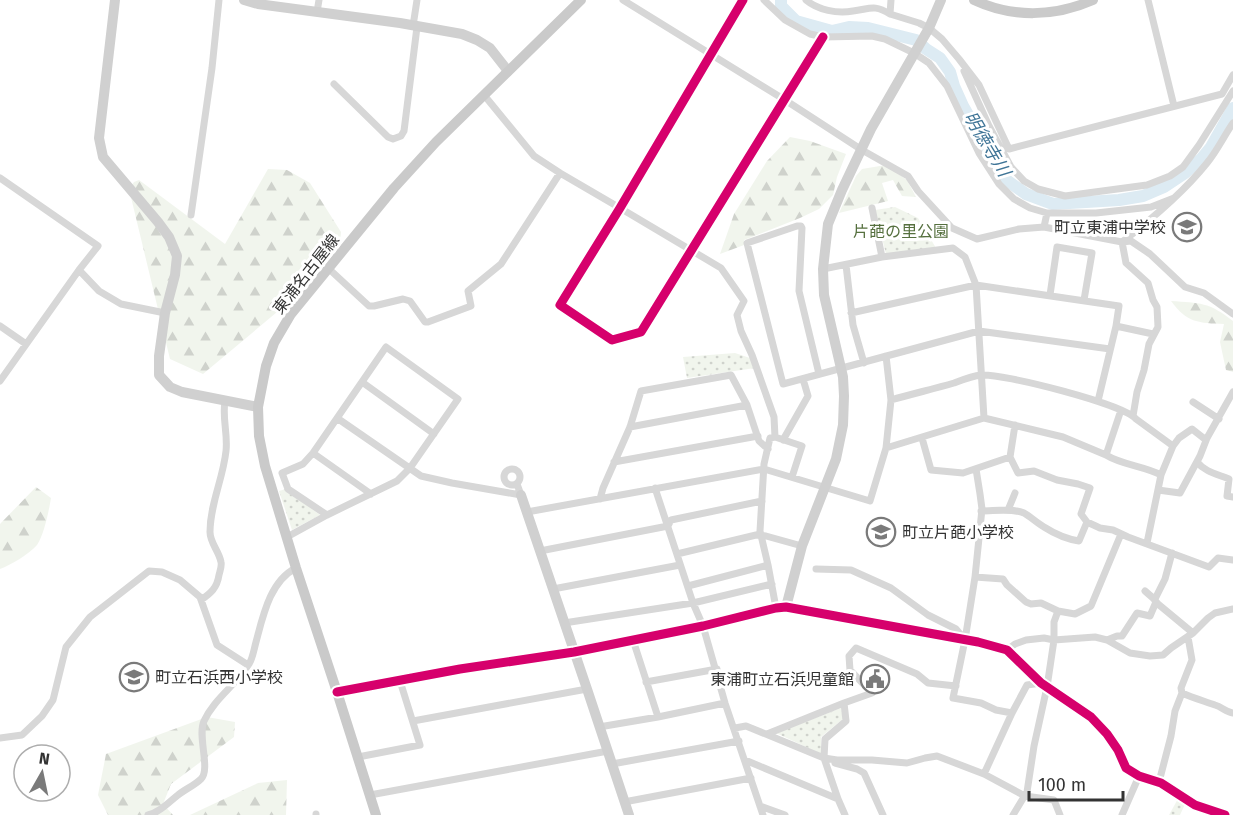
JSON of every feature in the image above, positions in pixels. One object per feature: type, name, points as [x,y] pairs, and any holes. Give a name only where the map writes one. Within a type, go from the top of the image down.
[{"type":"main road","name":"東浦名古屋線","points":[[376,815],[265,466],[259,435],[258,407],[266,366],[274,343],[291,314],[394,188],[436,142],[581,0]]},
{"type":"main road","points":[[974,0],[994,8],[1031,14],[1053,12],[1093,0]]},
{"type":"street","points":[[115,0],[99,138],[103,158],[158,222],[169,237],[177,256],[175,275],[165,313],[159,356],[159,375],[170,387],[182,392],[258,407]]},
{"type":"street","points":[[191,215],[212,68],[219,0]]},
{"type":"street","points":[[244,0],[462,34],[490,48],[508,70]]},
{"type":"street","points":[[317,12],[319,0]]},
{"type":"street","points":[[334,84],[388,137],[393,139],[401,136],[404,131],[417,0]]},
{"type":"street","points":[[623,0],[862,150],[908,176],[918,191],[952,228],[977,239],[1018,229],[1044,227],[1122,242],[1131,241],[1150,254],[1185,287],[1204,293],[1233,314]]},
{"type":"street","points":[[743,0],[560,305],[612,340],[641,332],[823,37]]},
{"type":"street","points":[[764,0],[785,20],[810,34],[823,37],[872,36],[885,39],[929,63],[947,87],[973,143],[999,184],[1014,199],[1030,208],[1047,213],[1096,213],[1151,207],[1174,198]]},
{"type":"street","points":[[806,0],[812,5],[829,11],[851,12],[873,7],[929,28],[942,39],[979,85],[1009,148],[1222,94],[1233,75]]},
{"type":"street","points":[[890,14],[891,0]]},
{"type":"street","points":[[781,607],[836,459],[843,425],[844,396],[841,368],[824,295],[823,269],[828,224],[871,129],[929,28],[942,0]]},
{"type":"street","points":[[1148,0],[1174,106]]},
{"type":"street","points":[[959,59],[988,126],[1011,167],[1024,181],[1038,189],[1065,196],[1148,185],[1170,176],[1183,167],[1233,91]]},
{"type":"street","points":[[484,95],[534,156],[721,268],[744,301],[737,315],[774,417],[775,437]]},
{"type":"street","points":[[1122,242],[1174,198],[1209,161],[1233,123]]},
{"type":"street","points":[[328,268],[369,306],[403,299],[410,301],[425,322],[471,306],[468,291],[501,264],[560,173]]},
{"type":"street","points":[[0,178],[98,246],[0,381]]},
{"type":"street","points":[[872,208],[882,257]]},
{"type":"street","points":[[1044,227],[1047,213]]},
{"type":"street","points":[[819,374],[798,291],[802,228],[797,226],[747,243],[783,384],[979,330],[1110,349]]},
{"type":"street","points":[[1122,242],[1126,263],[1148,283],[1157,307],[1158,327],[1149,344],[1133,416]]},
{"type":"street","points":[[1050,295],[1057,247],[1092,253],[1083,300]]},
{"type":"street","points":[[823,269],[882,257],[953,248],[965,257],[976,285],[984,418]]},
{"type":"street","points":[[846,265],[853,325],[864,363]]},
{"type":"street","points":[[79,270],[99,291],[121,304],[165,313]]},
{"type":"street","points":[[851,313],[976,285],[1119,306],[1098,401]]},
{"type":"street","points":[[0,326],[26,345]]},
{"type":"street","points":[[1116,326],[1153,334]]},
{"type":"street","points":[[287,537],[396,481],[410,468],[458,399],[386,347],[313,453],[303,464],[282,473],[288,489],[327,515]]},
{"type":"street","points":[[526,512],[764,468],[870,501],[886,448],[891,400],[886,356]]},
{"type":"street","points":[[600,499],[630,427],[641,391],[731,375],[747,405],[759,441],[768,449]]},
{"type":"street","points":[[891,400],[982,375],[1023,381],[1098,401],[1121,410],[1133,416],[1173,446]]},
{"type":"street","points":[[783,440],[808,396],[803,379]]},
{"type":"street","points":[[362,382],[434,434]]},
{"type":"street","points":[[1158,490],[1180,493],[1233,392]]},
{"type":"street","points":[[201,600],[214,591],[221,563],[210,536],[211,512],[223,475],[226,450],[223,413],[225,401]]},
{"type":"street","points":[[1193,402],[1219,419]]},
{"type":"street","points":[[630,427],[747,405]]},
{"type":"street","points":[[1106,455],[1121,410]]},
{"type":"street","points":[[337,418],[421,476],[442,481],[519,490],[629,815]]},
{"type":"street","points":[[886,448],[984,418],[1063,437],[1117,460],[1161,475]]},
{"type":"street","points":[[1015,424],[1010,457],[1018,473],[1034,471],[1057,480],[1090,488],[1081,514],[1087,522],[1209,567],[1218,558],[1233,560]]},
{"type":"street","points":[[1147,543],[1161,475],[1173,446],[1191,429],[1206,440]]},
{"type":"street","points":[[615,462],[758,436]]},
{"type":"street","points":[[781,607],[772,584],[760,531],[764,468],[770,438],[775,437],[802,446],[792,477]]},
{"type":"street","points":[[922,438],[931,470],[963,473],[1010,457]]},
{"type":"street","points":[[313,453],[371,494]]},
{"type":"street","points":[[1197,462],[1202,468],[1229,479],[1227,496],[1233,497]]},
{"type":"street","points":[[976,469],[981,494],[981,511],[975,577],[953,698],[981,703],[996,710],[1012,713]]},
{"type":"street","points":[[655,488],[693,603],[703,626],[725,703],[763,815]]},
{"type":"street","points":[[1008,510],[1015,493]]},
{"type":"street","points":[[668,526],[671,520],[762,501]]},
{"type":"street","points":[[981,511],[1008,510],[1023,513],[1060,535],[1079,541],[1087,522]]},
{"type":"street","points":[[540,550],[668,526]]},
{"type":"street","points":[[975,577],[1003,579],[1026,602],[1041,603],[1058,611],[1075,614],[1090,606],[1121,534]]},
{"type":"street","points":[[677,554],[756,535],[802,546]]},
{"type":"street","points":[[1107,640],[1122,636],[1137,613],[1150,616],[1165,579],[1172,553]]},
{"type":"street","points":[[553,589],[680,565]]},
{"type":"street","points":[[688,586],[768,566]]},
{"type":"street","points":[[148,815],[159,811],[204,775],[201,729],[203,723],[214,704],[248,665],[264,613],[276,587],[289,572],[296,568]]},
{"type":"street","points":[[816,569],[851,570],[891,588],[928,615],[956,628],[965,640]]},
{"type":"street","points":[[0,738],[22,735],[42,716],[52,700],[66,647],[90,617],[149,571],[162,572],[180,580],[200,597],[217,645],[248,665]]},
{"type":"street","points":[[564,623],[693,603],[772,584]]},
{"type":"street","points":[[1145,591],[1190,635],[1192,660],[1181,688],[1182,693],[1175,711],[1159,782]]},
{"type":"street","points":[[337,692],[460,669],[574,652],[703,626],[781,607],[978,642],[1006,650],[1044,685],[1091,717],[1118,750],[1126,768],[1140,776],[1159,782],[1187,800],[1225,815]]},
{"type":"street","points":[[1006,650],[1026,640],[1080,637],[1107,640],[1130,653],[1163,655],[1215,613],[1233,609]]},
{"type":"street","points":[[1013,815],[1027,792],[1044,685],[1054,640],[1054,622],[1058,611]]},
{"type":"street","points":[[633,640],[658,717]]},
{"type":"street","points":[[767,734],[872,693],[850,670],[849,656],[856,648],[917,674],[928,683],[956,686]]},
{"type":"street","points":[[646,682],[717,669]]},
{"type":"street","points":[[358,756],[420,745],[400,681]]},
{"type":"street","points":[[984,774],[1027,685],[1044,685]]},
{"type":"street","points":[[413,720],[587,689]]},
{"type":"street","points":[[1182,693],[1233,713]]},
{"type":"street","points":[[599,727],[725,703]]},
{"type":"street","points":[[844,703],[846,721],[825,739],[824,758],[845,815]]},
{"type":"street","points":[[735,728],[746,726],[864,773],[883,815]]},
{"type":"street","points":[[612,764],[739,741]]},
{"type":"street","points":[[370,795],[608,751]]},
{"type":"street","points":[[824,758],[907,763],[938,756],[984,774],[1025,796],[1054,800],[1060,815]]},
{"type":"street","points":[[745,760],[838,799]]},
{"type":"street","points":[[827,766],[847,766]]},
{"type":"street","points":[[1122,815],[1140,776]]},
{"type":"street","points":[[624,802],[751,778]]},
{"type":"street","points":[[760,806],[785,815]]},
{"type":"street","points":[[1199,815],[1202,807]]},
{"type":"green space","points":[[790,137],[810,141],[846,154],[833,195],[819,209],[744,240],[744,245],[720,254],[734,214],[767,161]]},
{"type":"green space","points":[[886,165],[907,180],[916,197],[902,196],[893,180],[882,183],[888,201],[839,213],[856,176],[862,169]]},
{"type":"green space","points":[[268,169],[287,170],[310,183],[341,232],[340,242],[295,297],[203,374],[170,359],[129,189],[134,182],[139,180],[225,244]]},
{"type":"green space","name":"片葩の里公園","points":[[895,207],[918,218],[936,248],[886,254],[875,210]]},
{"type":"green space","points":[[1171,301],[1204,305],[1217,310],[1233,321],[1233,372],[1226,370],[1220,342],[1224,324],[1207,323],[1188,318]]},
{"type":"green space","points":[[735,353],[750,358],[755,368],[687,378],[683,357]]},
{"type":"green space","points":[[36,487],[51,498],[40,541],[25,555],[0,569],[0,524]]},
{"type":"green space","points":[[286,489],[320,515],[292,530],[279,491]]},
{"type":"green space","points":[[841,708],[843,719],[821,737],[821,754],[776,733]]},
{"type":"green space","points":[[207,717],[235,722],[234,737],[171,784],[163,804],[173,815],[108,815],[98,795],[106,754]]},
{"type":"green space","points":[[287,780],[286,815],[190,815],[258,783]]},
{"type":"green space","points":[[1179,797],[1186,802],[1180,815],[1169,815]]},
{"type":"waterway","name":"明徳寺川","points":[[781,0],[781,6],[796,21],[832,31],[849,27],[868,28],[916,40],[940,58],[950,72],[963,106],[1005,179],[1026,194],[1053,204],[1119,200],[1143,196],[1164,187],[1201,159],[1211,147],[1233,108]]},
{"type":"cycle path","points":[[743,0],[560,305],[612,340],[641,332],[823,37]]},
{"type":"cycle path","points":[[337,692],[460,669],[574,652],[786,607],[978,642],[1007,650],[1041,683],[1091,717],[1118,750],[1126,768],[1139,776],[1161,783],[1195,805],[1225,815]]},
{"type":"place","name":"町立東浦中学校","points":[[1187,227]]},
{"type":"place","name":"町立片葩小学校","points":[[881,532]]},
{"type":"place","name":"町立石浜西小学校","points":[[134,677]]},
{"type":"place","name":"東浦町立石浜児童館","points":[[875,679]]}]
